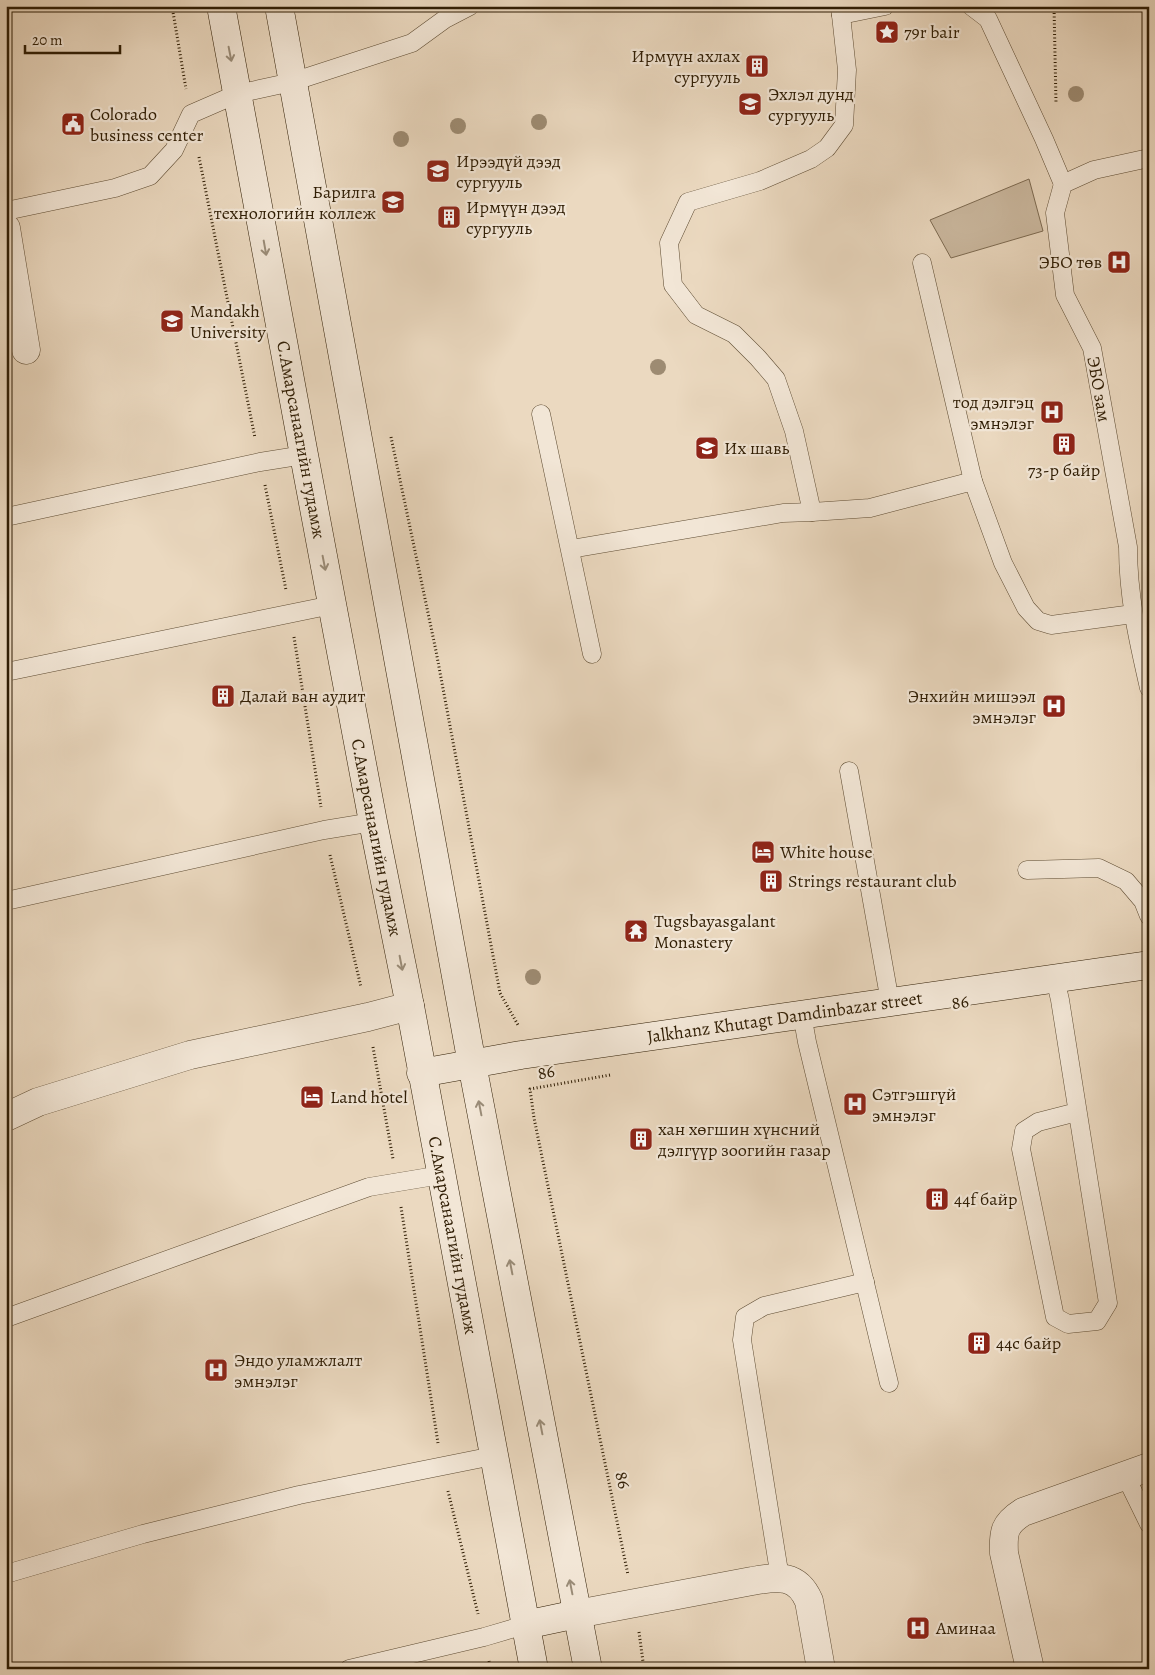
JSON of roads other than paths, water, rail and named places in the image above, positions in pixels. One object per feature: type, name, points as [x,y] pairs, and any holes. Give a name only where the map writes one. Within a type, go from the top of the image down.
[{"type":"main road","name":"С.Амарсанаагийн гудамж","points":[[220,6],[534,1669]]},
{"type":"main road","points":[[278,6],[472,1064],[588,1669]]},
{"type":"main road","points":[[6,228],[26,350]]},
{"type":"main road","name":"Jalkhanz Khutagt Damdinbazar street","points":[[421,1073],[520,1055],[1149,965]]},
{"type":"main road","points":[[6,1117],[38,1102],[190,1055],[410,1006]]},
{"type":"main road","points":[[1030,1669],[1004,1553],[1003,1538],[1006,1527],[1012,1519],[1023,1512],[1137,1471]]},
{"type":"main road","points":[[525,1625],[752,1581],[780,1578],[791,1580],[805,1592],[809,1601],[815,1629],[821,1669]]},
{"type":"lane","points":[[6,211],[115,188],[150,176],[174,150],[191,114],[237,94],[292,82],[412,43],[444,20],[470,6]]},
{"type":"lane","points":[[812,512],[794,431],[776,379],[734,334],[696,315],[690,308],[673,285],[669,243],[688,202],[760,180],[811,159],[827,148],[844,125],[847,70],[841,10],[885,6]]},
{"type":"lane","points":[[971,6],[988,19],[1063,184],[1094,170],[1149,158]]},
{"type":"lane","name":"ЭБО зам","points":[[1063,184],[1055,213],[1066,295],[1092,348],[1128,547],[1128,576],[1133,614],[1149,688]]},
{"type":"lane","points":[[922,263],[973,481],[1004,562],[1026,608],[1038,621],[1051,625],[1133,614]]},
{"type":"lane","points":[[541,414],[592,654]]},
{"type":"lane","points":[[6,516],[260,462],[304,455]]},
{"type":"lane","points":[[571,548],[783,513],[870,508],[973,481]]},
{"type":"lane","points":[[6,672],[332,605]]},
{"type":"lane","points":[[849,771],[890,1002]]},
{"type":"lane","points":[[6,901],[324,830],[373,822]]},
{"type":"lane","points":[[1027,870],[1098,868],[1126,881],[1144,901],[1149,916]]},
{"type":"lane","points":[[1055,978],[1060,1000],[1108,1303],[1097,1322],[1068,1324],[1055,1317],[1021,1149],[1024,1131],[1038,1122],[1077,1112]]},
{"type":"lane","points":[[802,1014],[809,1052],[889,1383]]},
{"type":"lane","points":[[6,1318],[369,1187],[441,1175]]},
{"type":"lane","points":[[780,1578],[742,1340],[744,1317],[764,1306],[865,1282]]},
{"type":"lane","points":[[6,1574],[143,1534],[299,1495],[493,1456]]},
{"type":"lane","points":[[1137,1471],[1149,1524]]},
{"type":"lane","points":[[349,1669],[484,1637],[525,1625]]},
{"type":"place","name":"79r bair","points":[[887,32]]},
{"type":"place","name":"Ирмүүн ахлах сургууль","points":[[757,66]]},
{"type":"place","name":"Эхлэл дунд сургууль","points":[[750,104]]},
{"type":"place","name":"Colorado business center","points":[[73,124]]},
{"type":"place","name":"Ирээдүй дээд сургууль","points":[[438,171]]},
{"type":"place","name":"Барилга технологийн коллеж","points":[[393,202]]},
{"type":"place","name":"Ирмүүн дээд сургууль","points":[[449,217]]},
{"type":"place","name":"ЭБО төв","points":[[1119,262]]},
{"type":"place","name":"Mandakh University","points":[[172,321]]},
{"type":"place","name":"тод дэлгэц эмнэлэг","points":[[1052,412]]},
{"type":"place","name":"73-р байр","points":[[1064,444]]},
{"type":"place","name":"Их шавь","points":[[707,448]]},
{"type":"place","name":"Далай ван аудит","points":[[223,696]]},
{"type":"place","name":"Энхийн мишээл эмнэлэг","points":[[1054,706]]},
{"type":"place","name":"White house","points":[[763,852]]},
{"type":"place","name":"Strings restaurant club","points":[[771,881]]},
{"type":"place","name":"Tugsbayasgalant Monastery","points":[[636,931]]},
{"type":"place","name":"Land hotel","points":[[312,1097]]},
{"type":"place","name":"Сэтгэшгүй эмнэлэг","points":[[855,1104]]},
{"type":"place","name":"хан хөгшин хүнсний дэлгүүр зоогийн газар","points":[[641,1139]]},
{"type":"place","name":"44f байр","points":[[937,1199]]},
{"type":"place","name":"44c байр","points":[[979,1343]]},
{"type":"place","name":"Эндо уламжлалт эмнэлэг","points":[[216,1370]]},
{"type":"place","name":"Аминаа","points":[[918,1628]]}]
